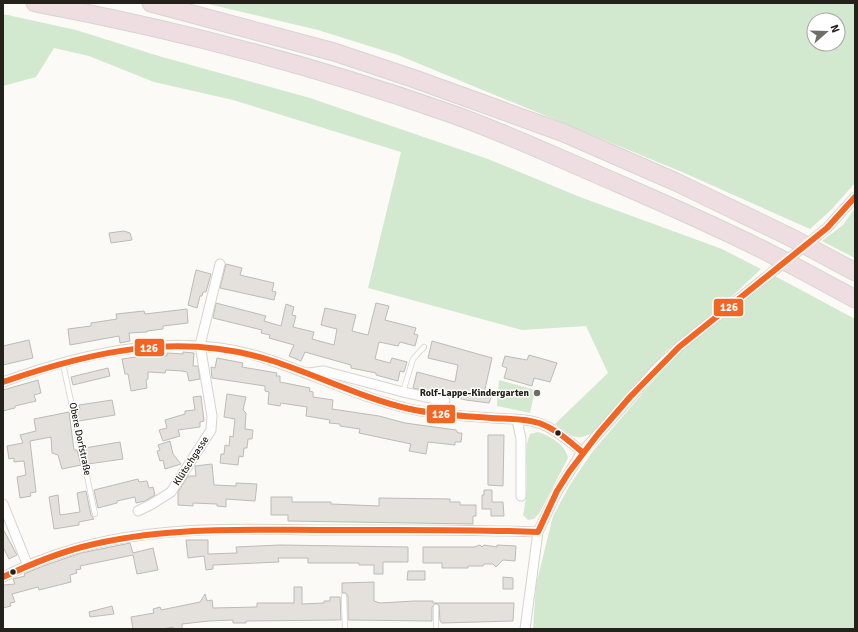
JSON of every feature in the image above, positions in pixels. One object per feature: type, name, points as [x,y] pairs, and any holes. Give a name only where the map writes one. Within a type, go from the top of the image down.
[{"type":"highway","points":[[35,3],[131,22],[232,47],[332,75],[447,112],[552,155],[667,205],[775,256],[855,300]]},
{"type":"highway","points":[[151,3],[334,52],[427,83],[564,133],[676,182],[794,239],[855,272]]},
{"type":"street","points":[[525,629],[538,532],[557,492],[582,452],[656,369],[679,347],[827,228],[855,197]]},
{"type":"street","points":[[200,345],[220,264]]},
{"type":"street","points":[[3,382],[64,364],[136,348],[200,345],[245,352],[272,360],[361,395],[411,409],[442,415],[517,420],[545,425],[566,438],[582,452]]},
{"type":"street","name":"Klütschgasse","points":[[138,511],[171,492],[211,430],[212,416],[200,345]]},
{"type":"street","points":[[304,373],[324,371],[403,392],[445,401]]},
{"type":"street","points":[[517,420],[521,439],[521,496]]},
{"type":"street","points":[[3,504],[28,566]]},
{"type":"street","points":[[3,577],[68,549],[116,538],[201,529],[538,532]]},
{"type":"lane","points":[[403,392],[413,359],[424,347]]},
{"type":"lane","name":"Obere Dorfstraße","points":[[64,364],[95,514]]},
{"type":"lane","points":[[344,596],[345,629]]},
{"type":"lane","points":[[436,607],[436,629]]},
{"type":"green space","points":[[204,3],[855,3],[855,183],[831,210],[810,229],[682,172],[398,55],[318,30]]},
{"type":"green space","points":[[3,14],[76,30],[162,57],[310,98],[488,159],[580,197],[722,249],[761,269],[724,304],[666,351],[594,432],[582,437],[573,436],[555,424],[608,373],[586,326],[522,330],[368,288],[401,152],[233,100],[154,82],[89,56],[54,48],[36,77],[3,86]]},
{"type":"green space","points":[[855,208],[855,258],[822,241],[843,225]]},
{"type":"green space","points":[[775,276],[855,319],[855,629],[533,629],[536,585],[553,516],[571,483],[593,451],[672,359]]},
{"type":"green space","points":[[499,380],[535,390],[530,413],[497,406]]},
{"type":"green space","points":[[538,432],[561,445],[567,453],[568,458],[540,512],[534,519],[528,520],[523,515],[527,485],[526,449],[530,434]]},
{"type":"building","points":[[124,231],[130,233],[132,240],[111,243],[109,233]]},
{"type":"building","points":[[226,264],[242,268],[240,275],[274,283],[272,291],[276,292],[274,300],[220,288]]},
{"type":"building","points":[[196,270],[211,274],[206,292],[203,292],[202,296],[200,296],[197,308],[188,305]]},
{"type":"building","points":[[216,303],[266,316],[264,321],[281,326],[286,304],[294,307],[292,315],[296,316],[293,327],[314,332],[312,339],[334,345],[337,329],[321,325],[325,308],[356,315],[352,331],[368,335],[376,303],[389,306],[385,320],[416,328],[414,334],[418,335],[415,346],[400,342],[398,346],[379,342],[375,359],[390,363],[392,358],[407,362],[404,372],[400,371],[398,381],[376,375],[376,373],[351,368],[351,365],[305,352],[301,361],[289,356],[294,345],[269,338],[270,335],[261,333],[262,330],[213,318]]},
{"type":"building","points":[[187,309],[188,323],[163,326],[163,329],[147,332],[129,333],[130,341],[120,343],[119,336],[70,345],[68,329],[91,326],[91,323],[117,319],[116,314],[144,311],[145,314]]},
{"type":"building","points":[[29,340],[33,358],[3,365],[3,346]]},
{"type":"building","points":[[432,341],[492,358],[484,393],[492,395],[489,403],[466,400],[413,388],[417,372],[455,382],[458,365],[428,358]]},
{"type":"building","points":[[183,352],[194,353],[193,366],[198,366],[200,379],[189,381],[187,372],[182,371],[166,370],[165,373],[148,372],[148,379],[146,380],[147,388],[131,391],[128,374],[125,374],[122,359],[150,355],[167,356],[167,353],[183,354]]},
{"type":"building","points":[[529,355],[557,363],[550,382],[534,378],[532,386],[504,378],[507,368],[502,366],[505,356],[527,360]]},
{"type":"building","points":[[217,358],[243,363],[242,367],[277,373],[276,376],[280,376],[280,382],[310,388],[309,391],[313,392],[313,397],[333,400],[332,409],[379,416],[405,423],[456,430],[458,433],[462,433],[461,442],[455,442],[455,445],[428,442],[426,454],[409,451],[411,444],[359,433],[360,429],[340,426],[340,424],[329,423],[330,420],[306,416],[307,407],[281,403],[280,406],[268,404],[269,392],[265,391],[265,386],[212,378],[211,367],[215,368]]},
{"type":"building","points":[[108,368],[110,376],[73,385],[71,377]]},
{"type":"building","points":[[38,380],[41,393],[34,395],[36,401],[15,406],[15,408],[3,411],[3,390]]},
{"type":"building","points":[[227,394],[246,397],[243,410],[246,413],[245,429],[253,430],[252,439],[248,439],[247,448],[244,448],[243,457],[239,456],[238,465],[220,463],[221,454],[224,454],[225,445],[229,446],[230,436],[233,437],[235,419],[224,417]]},
{"type":"building","points":[[201,396],[204,421],[200,422],[200,427],[178,430],[180,436],[163,441],[159,430],[167,428],[165,420],[185,414],[185,411],[195,410],[193,397]]},
{"type":"building","points":[[112,400],[115,415],[79,421],[77,411],[80,410],[79,405]]},
{"type":"building","points":[[69,412],[74,450],[77,450],[81,465],[62,469],[58,455],[52,453],[51,437],[30,441],[36,492],[30,493],[31,496],[20,498],[17,477],[26,475],[24,461],[14,462],[14,458],[9,459],[7,446],[23,443],[20,435],[36,431],[34,419]]},
{"type":"building","points":[[488,435],[504,435],[503,486],[488,485]]},
{"type":"building","points":[[170,441],[173,454],[181,464],[165,469],[163,460],[160,461],[157,451],[160,450],[158,445]]},
{"type":"building","points":[[120,442],[123,459],[88,464],[85,448]]},
{"type":"building","points":[[212,464],[214,485],[236,486],[236,483],[257,484],[255,501],[226,499],[226,507],[217,506],[217,504],[193,503],[193,506],[178,505],[178,492],[188,476],[196,476],[195,466]]},
{"type":"building","points":[[138,479],[139,482],[147,481],[149,488],[153,487],[155,495],[145,501],[136,503],[135,497],[117,501],[117,503],[98,508],[94,490]]},
{"type":"building","points":[[484,490],[492,490],[492,502],[503,502],[504,516],[491,516],[491,509],[482,509],[482,495],[484,495]]},
{"type":"building","points":[[86,491],[91,515],[94,519],[79,522],[79,525],[54,529],[49,497],[58,495],[60,515],[80,512],[77,493]]},
{"type":"building","points":[[271,497],[292,497],[292,502],[331,502],[331,504],[379,506],[379,498],[450,499],[450,502],[460,502],[460,505],[476,505],[476,516],[473,516],[473,524],[288,521],[288,515],[271,515]]},
{"type":"building","points":[[3,529],[17,555],[9,559],[3,547]]},
{"type":"building","points":[[186,540],[208,540],[208,554],[237,553],[236,547],[280,545],[408,547],[408,562],[383,562],[383,574],[374,574],[374,565],[359,565],[359,563],[308,563],[308,558],[278,558],[279,562],[213,565],[213,569],[206,570],[204,556],[188,558]]},
{"type":"building","points":[[130,543],[133,553],[153,548],[158,570],[137,574],[133,555],[80,566],[81,569],[76,570],[77,573],[70,575],[71,582],[39,590],[38,587],[12,594],[15,602],[10,603],[11,606],[3,608],[3,585],[15,584],[13,579],[25,576],[24,574],[43,566],[81,553]]},
{"type":"building","points":[[480,545],[482,547],[484,545],[497,547],[497,545],[516,546],[515,561],[503,560],[496,567],[493,564],[484,564],[483,566],[468,566],[468,568],[442,568],[442,563],[423,563],[423,547],[474,547]]},
{"type":"building","points":[[408,571],[425,571],[425,580],[407,580]]},
{"type":"building","points":[[503,577],[513,578],[513,589],[503,589]]},
{"type":"building","points":[[374,582],[374,601],[380,603],[433,601],[433,603],[436,603],[432,607],[432,621],[348,620],[348,596],[346,593],[342,593],[342,583]]},
{"type":"building","points":[[294,587],[302,587],[302,604],[324,603],[324,601],[330,601],[330,597],[340,597],[341,620],[246,621],[246,623],[233,623],[233,620],[209,621],[182,624],[182,629],[174,629],[173,627],[163,629],[133,629],[131,617],[154,613],[153,609],[160,607],[161,610],[200,602],[205,594],[207,601],[212,600],[213,608],[257,607],[257,603],[294,603]]},
{"type":"building","points":[[436,603],[514,603],[513,621],[442,623],[440,621],[439,605]]},
{"type":"building","points":[[112,606],[114,614],[90,617],[89,612]]},
{"type":"transit line","name":"126","points":[[3,577],[42,560],[82,547],[142,535],[173,532],[234,530],[458,530],[538,532],[557,491],[569,472],[598,434],[630,397],[679,347],[827,228],[855,197]]},
{"type":"transit line","name":"126","points":[[3,382],[70,361],[103,354],[170,346],[204,347],[238,352],[273,361],[375,399],[410,409],[450,415],[533,421],[557,432],[582,452]]},
{"type":"place","name":"Rolf-Lappe-Kindergarten","points":[[537,393]]}]
